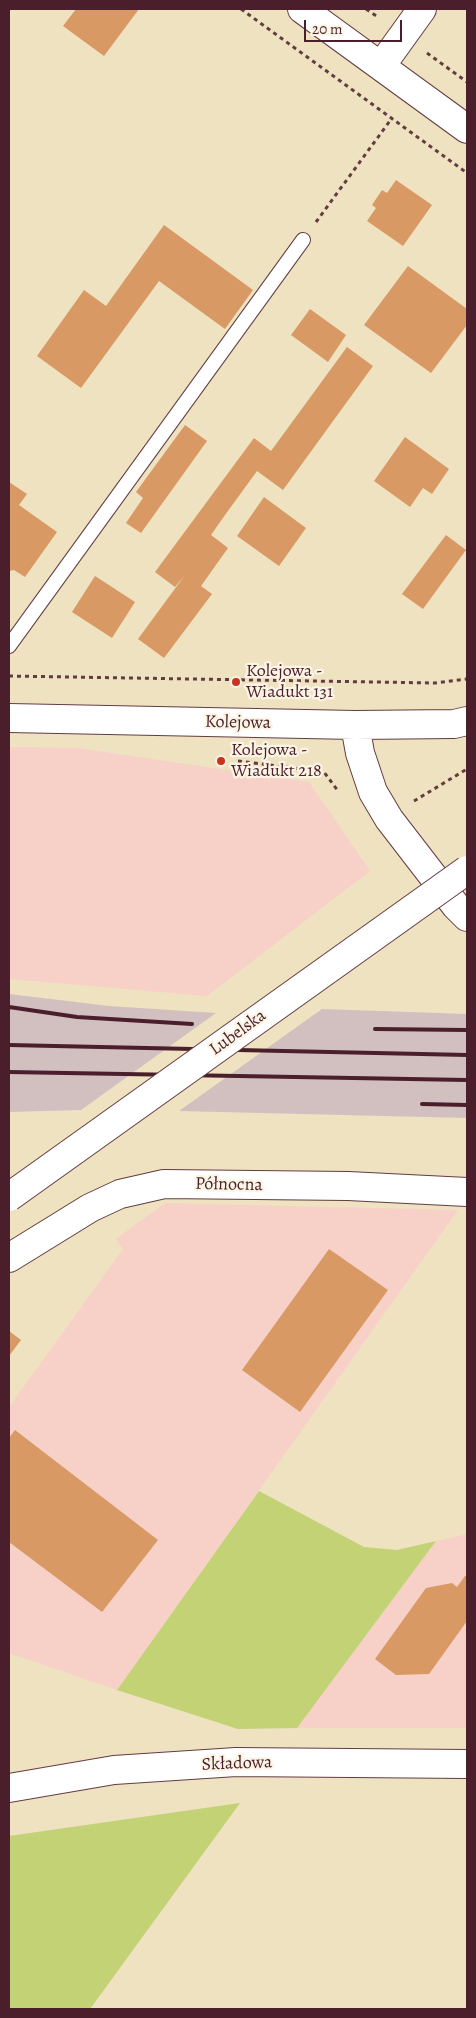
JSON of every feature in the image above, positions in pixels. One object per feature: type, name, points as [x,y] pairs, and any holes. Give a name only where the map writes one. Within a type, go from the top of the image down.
[{"type":"street","points":[[302,9],[467,129]]},
{"type":"street","points":[[381,66],[422,9]]},
{"type":"street","name":"Kolejowa","points":[[9,718],[355,725],[454,724],[467,721]]},
{"type":"street","points":[[355,725],[360,753],[373,792],[406,841],[456,906],[467,917]]},
{"type":"street","name":"Lubelska","points":[[9,1197],[467,870]]},
{"type":"street","name":"Północna","points":[[9,1258],[90,1208],[120,1194],[164,1184],[348,1186],[467,1192]]},
{"type":"street","name":"Składowa","points":[[9,1788],[114,1770],[236,1762],[467,1764]]},
{"type":"lane","points":[[9,646],[303,240]]},
{"type":"path","points":[[241,9],[467,173]]},
{"type":"path","points":[[303,240],[392,118]]},
{"type":"path","points":[[9,676],[436,683],[467,678]]},
{"type":"path","points":[[238,762],[324,772],[342,795]]},
{"type":"shaded area","points":[[9,747],[77,748],[309,782],[370,871],[207,996],[9,979]]},
{"type":"shaded area","points":[[9,994],[109,1006],[216,1013],[81,1110],[9,1112]]},
{"type":"shaded area","points":[[322,1009],[467,1014],[467,1118],[179,1111]]},
{"type":"shaded area","points":[[165,1203],[458,1210],[117,1690],[9,1653],[9,1407],[123,1249],[116,1239]]},
{"type":"shaded area","points":[[467,1534],[467,1728],[297,1728],[436,1541]]},
{"type":"green space","points":[[259,1491],[364,1547],[397,1550],[436,1541],[297,1728],[238,1729],[117,1690]]},
{"type":"green space","points":[[240,1803],[90,2009],[9,2009],[9,1836]]},
{"type":"building","points":[[76,9],[139,9],[104,56],[63,26]]},
{"type":"building","points":[[396,180],[432,205],[403,246],[367,221],[376,208],[372,205],[382,190],[387,193]]},
{"type":"building","points":[[164,225],[253,290],[225,329],[159,281],[81,388],[37,356],[84,290],[106,306]]},
{"type":"building","points":[[408,266],[467,309],[467,325],[431,373],[364,325]]},
{"type":"building","points":[[310,309],[346,335],[328,362],[291,335]]},
{"type":"building","points":[[347,347],[373,366],[283,490],[257,471],[225,515],[211,535],[228,548],[201,586],[212,594],[164,658],[138,639],[185,575],[175,587],[155,572],[254,438],[271,451]]},
{"type":"building","points":[[185,425],[207,441],[141,533],[126,523],[143,498],[136,492]]},
{"type":"building","points":[[405,437],[449,469],[432,494],[423,488],[410,507],[374,481]]},
{"type":"building","points":[[9,482],[27,494],[19,505],[57,532],[25,577],[14,570],[9,571]]},
{"type":"building","points":[[264,497],[306,528],[279,566],[237,536]]},
{"type":"building","points":[[446,535],[466,550],[423,609],[402,594]]},
{"type":"building","points":[[95,576],[135,602],[112,638],[72,612]]},
{"type":"building","points":[[329,1249],[388,1290],[300,1412],[242,1370]]},
{"type":"building","points":[[9,1331],[21,1340],[9,1356]]},
{"type":"building","points":[[15,1430],[158,1540],[102,1612],[9,1542],[9,1438]]},
{"type":"building","points":[[467,1576],[467,1621],[429,1674],[396,1675],[375,1659],[426,1588],[452,1583],[457,1587]]},
{"type":"railway","points":[[9,1007],[77,1017],[192,1024]]},
{"type":"railway","points":[[375,1029],[467,1030]]},
{"type":"railway","points":[[9,1045],[467,1055]]},
{"type":"railway","points":[[9,1072],[467,1080]]},
{"type":"railway","points":[[422,1104],[467,1105]]},
{"type":"place","name":"Kolejowa - Wiadukt 131","points":[[236,682]]},
{"type":"place","name":"Kolejowa - Wiadukt 218","points":[[221,761]]}]
